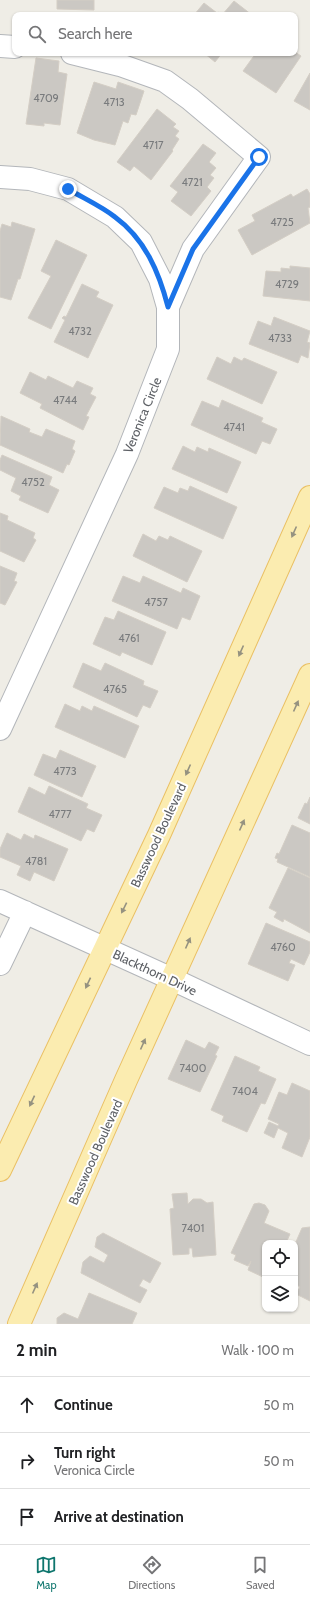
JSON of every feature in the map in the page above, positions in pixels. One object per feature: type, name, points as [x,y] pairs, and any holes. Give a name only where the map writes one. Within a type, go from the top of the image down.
[{"type":"main road","name":"Basswood Boulevard","points":[[0,1170],[104,948],[159,835],[310,497]]},
{"type":"main road","name":"Basswood Boulevard","points":[[19,1324],[172,979],[310,675]]},
{"type":"street","points":[[0,46],[12,47]]},
{"type":"street","points":[[83,56],[120,66],[165,81],[190,99],[259,157],[193,249],[168,307]]},
{"type":"street","name":"Veronica Circle","points":[[0,177],[30,179],[68,189],[115,217],[141,242],[160,279],[168,307],[168,349],[130,447],[0,729]]},
{"type":"street","name":"Blackthorn Drive","points":[[0,900],[310,1044]]},
{"type":"street","points":[[0,964],[25,912]]},
{"type":"building","points":[[57,0],[94,0],[94,10],[57,9]]},
{"type":"building","points":[[234,1],[248,12],[225,12]]},
{"type":"building","points":[[204,3],[216,12],[196,12]]},
{"type":"building","points":[[298,54],[301,56],[276,93],[243,71],[254,56],[298,56]]},
{"type":"building","points":[[208,56],[220,56],[215,62]]},
{"type":"building","points":[[36,58],[59,61],[58,72],[67,74],[60,125],[44,123],[44,126],[26,124]]},
{"type":"building","points":[[310,73],[310,110],[294,101]]},
{"type":"building","points":[[94,82],[116,89],[118,82],[144,91],[136,115],[131,114],[128,123],[123,121],[115,145],[94,140],[77,133]]},
{"type":"building","points":[[157,109],[176,124],[173,127],[179,131],[175,136],[179,139],[172,150],[173,151],[151,180],[134,166],[130,171],[117,162]]},
{"type":"building","points":[[203,144],[216,153],[209,162],[216,168],[210,175],[214,178],[207,187],[211,191],[191,216],[171,201],[178,192],[170,186]]},
{"type":"building","points":[[307,189],[310,194],[310,207],[308,208],[310,223],[252,255],[238,230],[255,221],[252,215],[291,194],[293,197]]},
{"type":"building","points":[[12,222],[35,229],[20,279],[18,279],[11,300],[0,297],[0,231],[2,224],[11,227]]},
{"type":"building","points":[[56,240],[87,255],[51,329],[28,318],[51,276],[41,271]]},
{"type":"building","points":[[290,266],[310,268],[310,301],[263,296],[266,271],[281,272],[281,268],[290,269]]},
{"type":"building","points":[[82,284],[99,292],[96,297],[113,305],[88,358],[54,342],[65,320],[62,318],[64,316],[66,317]]},
{"type":"building","points":[[274,317],[310,331],[307,342],[310,343],[308,358],[301,355],[298,363],[249,344],[258,321],[271,326]]},
{"type":"building","points":[[217,357],[231,364],[234,357],[242,361],[244,358],[277,372],[262,404],[207,379]]},
{"type":"building","points":[[30,372],[46,380],[48,376],[73,388],[77,381],[93,388],[90,394],[96,397],[86,416],[89,417],[83,430],[40,408],[42,404],[20,393]]},
{"type":"building","points":[[222,400],[263,418],[261,422],[277,429],[270,444],[262,441],[256,454],[191,425],[202,401],[219,408]]},
{"type":"building","points":[[1,416],[30,429],[29,432],[42,437],[46,429],[75,441],[72,449],[75,451],[69,465],[67,464],[63,473],[0,445]]},
{"type":"building","points":[[183,446],[195,452],[197,447],[208,452],[209,448],[241,462],[227,493],[172,469]]},
{"type":"building","points":[[2,455],[52,477],[49,485],[59,490],[48,513],[19,500],[21,496],[11,491],[16,478],[0,470],[0,460]]},
{"type":"building","points":[[190,486],[237,507],[223,539],[154,508],[164,487],[178,493],[180,488],[188,491]]},
{"type":"building","points":[[0,513],[8,516],[7,520],[35,533],[33,538],[36,540],[24,562],[0,551]]},
{"type":"building","points":[[143,534],[156,541],[159,536],[168,540],[170,536],[202,551],[187,582],[133,556]]},
{"type":"building","points":[[0,566],[17,573],[14,581],[17,582],[5,605],[0,603]]},
{"type":"building","points":[[123,576],[140,583],[143,576],[181,593],[183,588],[200,596],[190,620],[182,617],[177,629],[112,601]]},
{"type":"building","points":[[118,611],[166,632],[152,665],[122,652],[120,656],[93,644],[105,617],[114,620]]},
{"type":"building","points":[[83,663],[101,671],[105,663],[144,681],[143,685],[158,691],[150,708],[143,705],[137,717],[73,687]]},
{"type":"building","points":[[65,704],[80,711],[82,706],[92,711],[94,706],[139,726],[125,758],[55,727]]},
{"type":"building","points":[[60,750],[96,766],[82,797],[34,775],[43,754],[56,759]]},
{"type":"building","points":[[49,786],[88,804],[86,808],[102,815],[94,832],[87,829],[81,841],[18,812],[29,787],[45,795]]},
{"type":"building","points":[[310,797],[310,824],[298,818],[305,803],[307,804]]},
{"type":"building","points":[[292,825],[310,833],[310,877],[277,862],[278,859],[275,858],[277,853],[279,854]]},
{"type":"building","points":[[7,833],[21,840],[24,834],[34,839],[35,835],[68,849],[54,881],[34,872],[30,881],[17,875],[21,866],[0,857],[0,849]]},
{"type":"building","points":[[288,868],[310,878],[310,933],[284,919],[283,922],[274,917],[277,912],[269,908]]},
{"type":"building","points":[[266,923],[310,942],[310,952],[304,965],[291,959],[289,963],[295,965],[288,981],[248,964]]},
{"type":"building","points":[[186,1040],[205,1049],[209,1042],[219,1047],[215,1055],[217,1056],[200,1092],[168,1079]]},
{"type":"building","points":[[235,1056],[260,1067],[258,1071],[276,1079],[265,1104],[261,1103],[247,1132],[222,1121],[224,1116],[211,1110]]},
{"type":"building","points":[[292,1083],[310,1091],[310,1137],[302,1157],[282,1148],[288,1133],[278,1128],[274,1138],[264,1133],[269,1122],[278,1126],[279,1124],[268,1119],[279,1092],[287,1095]]},
{"type":"building","points":[[187,1193],[188,1204],[193,1199],[201,1199],[207,1203],[213,1202],[216,1255],[193,1257],[192,1248],[189,1248],[189,1254],[173,1255],[170,1209],[174,1208],[172,1194]]},
{"type":"building","points":[[259,1203],[265,1205],[269,1211],[264,1223],[290,1234],[287,1240],[262,1240],[262,1277],[248,1270],[251,1261],[248,1266],[234,1260],[236,1255],[231,1253],[254,1204]]},
{"type":"building","points":[[310,1227],[310,1301],[298,1295],[300,1287],[298,1286],[298,1240],[297,1240],[302,1228]]},
{"type":"building","points":[[103,1233],[161,1263],[150,1283],[143,1279],[139,1286],[147,1290],[140,1303],[81,1273],[83,1262],[90,1256],[104,1263],[108,1255],[95,1247],[97,1237]]},
{"type":"building","points":[[89,1293],[137,1313],[132,1324],[57,1324],[57,1318],[64,1313],[78,1319]]},
{"type":"route","points":[[68,189],[115,217],[141,242],[160,279],[168,307],[193,249],[259,157]]}]
